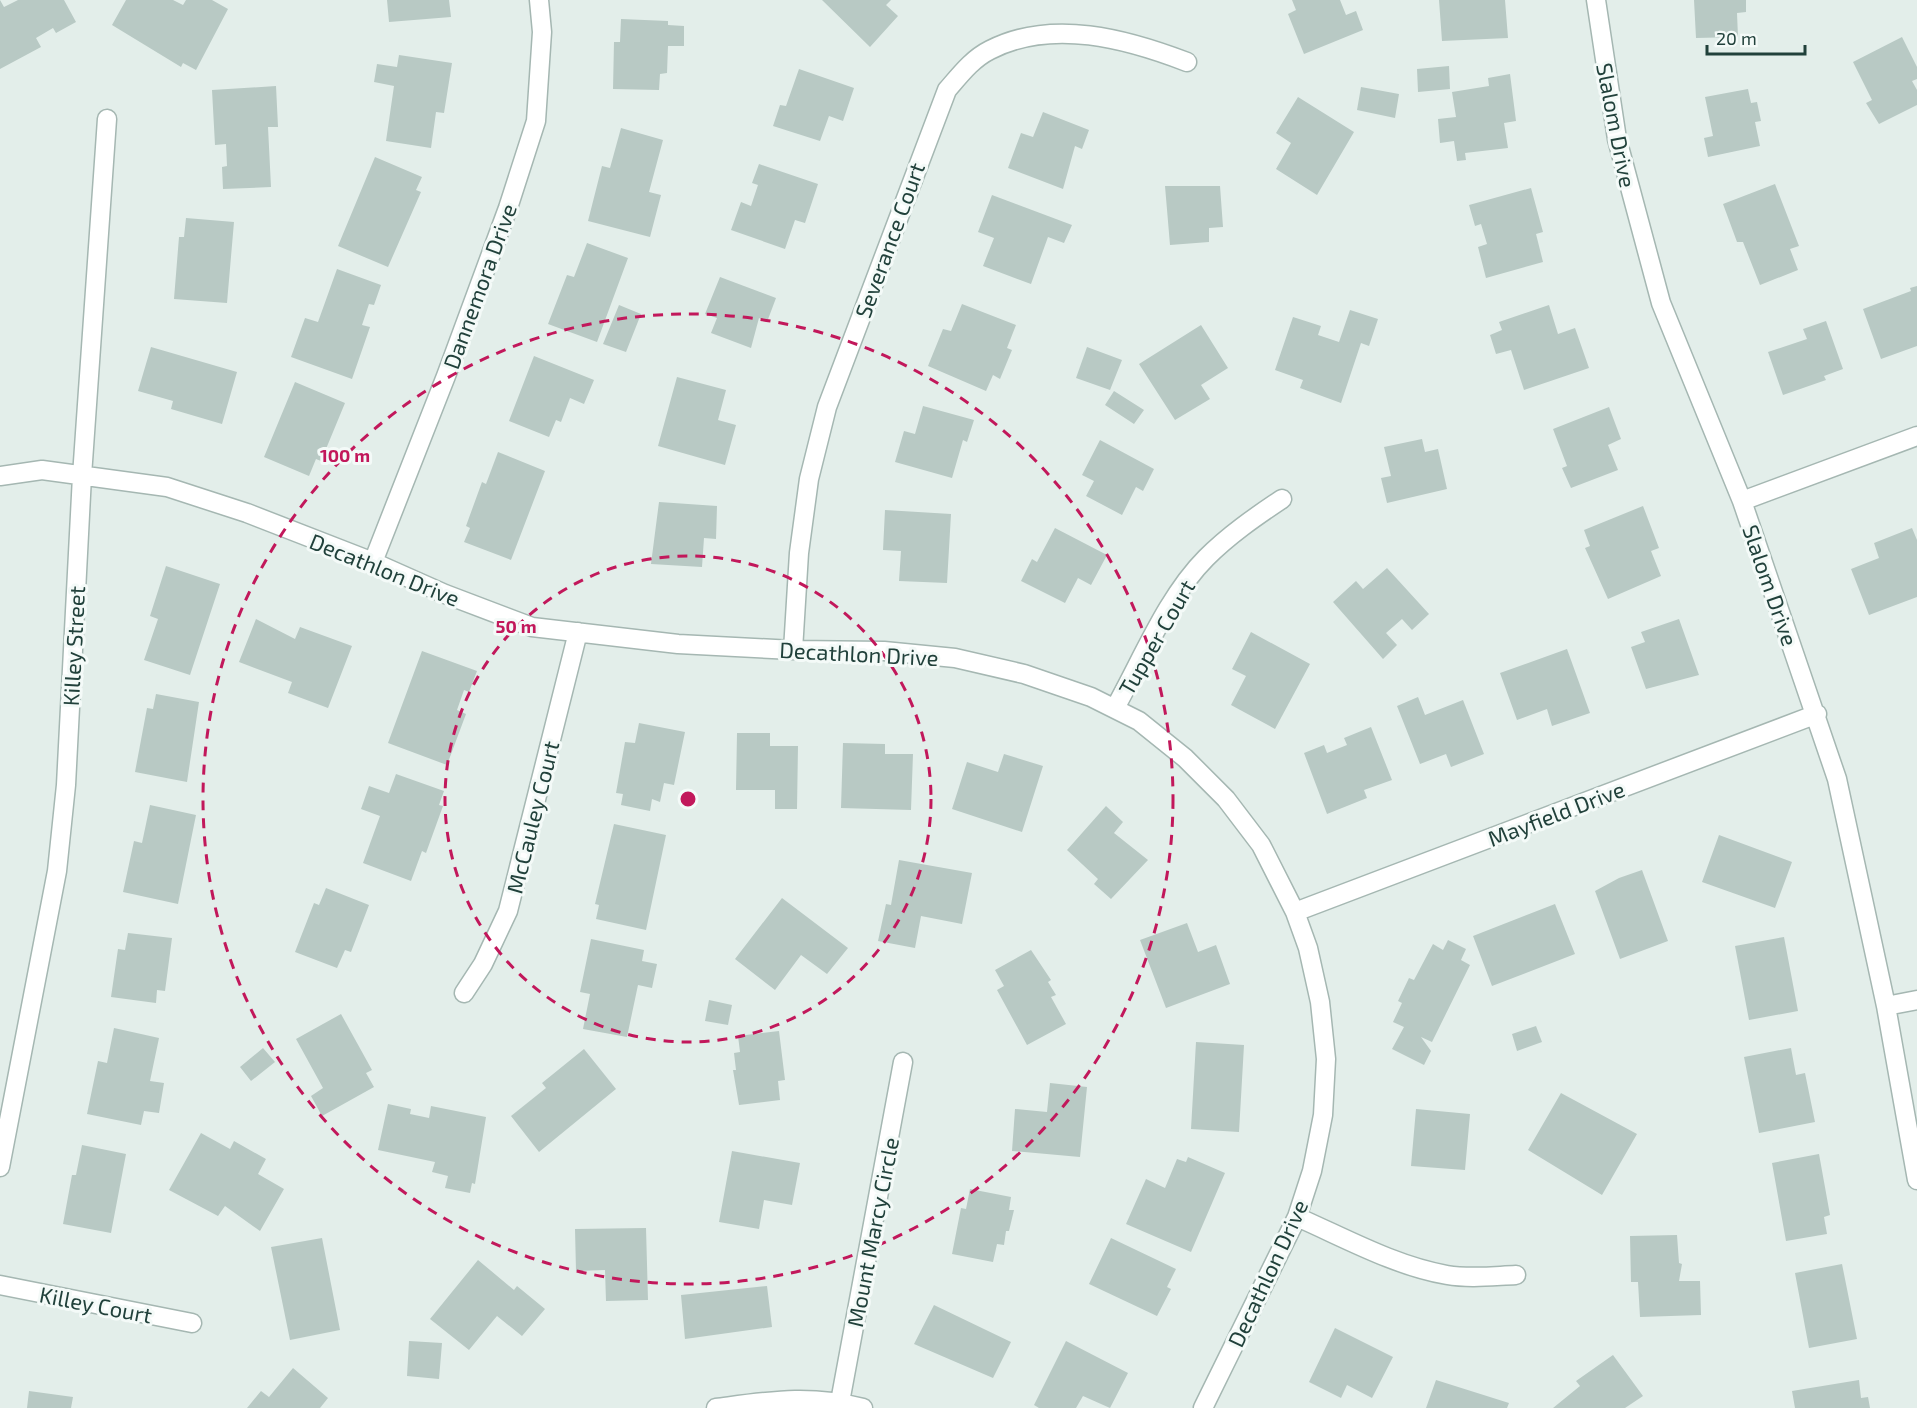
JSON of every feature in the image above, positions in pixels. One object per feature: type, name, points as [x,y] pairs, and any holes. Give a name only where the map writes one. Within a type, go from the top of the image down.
[{"type":"street","name":"Dannemora Drive","points":[[372,562],[463,331],[508,208],[536,121],[542,32],[539,0]]},
{"type":"street","name":"Slalom Drive","points":[[1596,0],[1617,139],[1661,303],[1742,501],[1838,779],[1886,1006],[1917,1180]]},
{"type":"street","name":"Severance Court","points":[[793,650],[799,553],[807,490],[827,407],[947,90],[966,68],[989,50],[1016,39],[1060,34],[1106,37],[1143,45],[1187,62]]},
{"type":"street","name":"Killey Street","points":[[0,1167],[57,871],[66,785],[82,476],[107,119]]},
{"type":"street","points":[[1742,501],[1917,436]]},
{"type":"street","name":"Decathlon Drive","points":[[0,476],[42,470],[166,487],[246,513],[532,627],[678,644],[793,650],[884,651],[955,658],[1024,674],[1115,708],[1139,721],[1185,758],[1226,799],[1261,845],[1295,912],[1308,948],[1320,1002],[1326,1059],[1323,1115],[1312,1171],[1297,1217],[1203,1408]]},
{"type":"street","name":"Tupper Court","points":[[1115,708],[1179,590],[1204,559],[1240,526],[1282,499]]},
{"type":"street","name":"McCauley Court","points":[[464,993],[483,964],[508,911],[578,632]]},
{"type":"street","name":"Mayfield Drive","points":[[1295,912],[1817,714]]},
{"type":"street","points":[[1886,1006],[1917,1000]]},
{"type":"street","name":"Mount Marcy Circle","points":[[840,1402],[903,1062]]},
{"type":"street","points":[[1297,1217],[1410,1265],[1447,1275],[1477,1278],[1516,1275]]},
{"type":"street","name":"Killey Court","points":[[0,1285],[192,1323]]},
{"type":"street","points":[[716,1408],[795,1398],[840,1402],[863,1408]]},
{"type":"building","points":[[0,0],[4,7],[18,0],[64,0],[76,22],[56,33],[53,28],[36,38],[41,47],[0,69]]},
{"type":"building","points":[[126,0],[173,0],[183,5],[186,0],[212,0],[228,9],[196,70],[183,63],[181,67],[112,25]]},
{"type":"building","points":[[387,0],[449,0],[451,17],[389,22]]},
{"type":"building","points":[[822,0],[891,0],[886,5],[898,16],[870,47]]},
{"type":"building","points":[[1292,0],[1340,0],[1346,15],[1356,11],[1363,30],[1304,54],[1288,14],[1296,10]]},
{"type":"building","points":[[1439,0],[1505,0],[1508,38],[1442,41]]},
{"type":"building","points":[[1694,0],[1746,0],[1746,12],[1737,13],[1738,37],[1696,38]]},
{"type":"building","points":[[621,19],[668,21],[668,25],[684,26],[684,46],[668,46],[667,73],[660,74],[659,90],[613,89],[614,42],[620,42]]},
{"type":"building","points":[[1902,37],[1917,67],[1917,79],[1912,81],[1917,90],[1917,105],[1879,124],[1866,103],[1872,100],[1853,62]]},
{"type":"building","points":[[399,55],[452,63],[444,113],[436,112],[431,148],[386,141],[394,86],[374,82],[377,64],[397,67]]},
{"type":"building","points":[[1449,66],[1450,89],[1418,92],[1417,69]]},
{"type":"building","points":[[799,69],[854,88],[843,121],[829,116],[820,141],[773,126],[780,105],[786,106]]},
{"type":"building","points":[[1510,74],[1516,121],[1504,123],[1508,148],[1465,153],[1466,160],[1457,161],[1454,141],[1440,143],[1438,119],[1456,117],[1452,92],[1489,86],[1488,78]]},
{"type":"building","points":[[276,86],[278,127],[268,127],[271,187],[223,189],[222,167],[227,166],[226,144],[215,145],[212,90]]},
{"type":"building","points":[[1361,87],[1399,94],[1395,118],[1357,110]]},
{"type":"building","points":[[1748,89],[1751,103],[1757,102],[1761,121],[1755,122],[1760,146],[1708,157],[1704,138],[1713,136],[1705,97]]},
{"type":"building","points":[[1298,97],[1354,132],[1317,195],[1276,169],[1291,143],[1276,133]]},
{"type":"building","points":[[1043,112],[1089,130],[1082,149],[1075,146],[1063,189],[1008,168],[1021,133],[1033,137]]},
{"type":"building","points":[[621,128],[663,140],[649,192],[661,195],[650,237],[588,221],[602,166],[610,168]]},
{"type":"building","points":[[375,157],[422,177],[416,190],[421,192],[388,267],[338,246]]},
{"type":"building","points":[[759,164],[818,184],[805,223],[795,220],[785,249],[731,230],[741,202],[751,206],[758,185],[752,183]]},
{"type":"building","points":[[1775,184],[1799,246],[1790,249],[1798,270],[1760,285],[1743,242],[1737,242],[1723,204]]},
{"type":"building","points":[[1165,186],[1220,186],[1223,227],[1209,228],[1209,242],[1170,245]]},
{"type":"building","points":[[1531,188],[1543,232],[1536,234],[1543,262],[1486,278],[1478,247],[1487,244],[1481,224],[1475,226],[1469,205]]},
{"type":"building","points":[[992,195],[1072,225],[1064,243],[1048,237],[1031,284],[983,266],[994,238],[978,232]]},
{"type":"building","points":[[186,218],[234,222],[227,303],[174,299],[179,237],[184,237]]},
{"type":"building","points":[[587,243],[628,258],[597,342],[548,324],[567,275],[574,277]]},
{"type":"building","points":[[337,269],[381,285],[374,305],[369,304],[362,325],[370,327],[352,379],[291,357],[305,318],[318,322]]},
{"type":"building","points":[[720,277],[776,298],[767,322],[759,318],[751,348],[711,333],[717,318],[705,314]]},
{"type":"building","points":[[1917,286],[1917,346],[1881,359],[1863,309],[1911,291],[1910,288]]},
{"type":"building","points":[[962,304],[1016,325],[1007,348],[1012,350],[1000,379],[993,375],[986,391],[928,366],[943,329],[951,331]]},
{"type":"building","points":[[619,305],[641,314],[626,352],[603,344]]},
{"type":"building","points":[[1549,305],[1558,334],[1575,328],[1589,368],[1524,390],[1511,350],[1496,354],[1490,335],[1502,330],[1499,322]]},
{"type":"building","points":[[1350,310],[1378,319],[1369,346],[1361,343],[1341,403],[1300,388],[1303,380],[1275,370],[1293,317],[1321,326],[1318,335],[1339,342]]},
{"type":"building","points":[[1826,321],[1843,369],[1824,376],[1826,380],[1783,395],[1768,352],[1807,339],[1803,329]]},
{"type":"building","points":[[1201,325],[1228,368],[1201,385],[1210,399],[1175,420],[1139,364]]},
{"type":"building","points":[[151,347],[237,372],[222,424],[171,409],[173,401],[138,391]]},
{"type":"building","points":[[1087,347],[1122,360],[1110,390],[1076,378]]},
{"type":"building","points":[[534,356],[594,380],[584,404],[570,398],[561,422],[556,420],[549,437],[509,421]]},
{"type":"building","points":[[677,377],[726,390],[718,420],[736,425],[725,465],[658,446]]},
{"type":"building","points":[[295,382],[345,403],[321,461],[316,459],[309,476],[264,457]]},
{"type":"building","points":[[1114,391],[1144,410],[1134,424],[1105,405]]},
{"type":"building","points":[[923,406],[974,420],[967,442],[963,440],[952,478],[895,462],[904,431],[915,434]]},
{"type":"building","points":[[1609,407],[1621,439],[1608,445],[1618,470],[1571,488],[1562,468],[1567,466],[1553,429]]},
{"type":"building","points":[[1422,439],[1425,452],[1438,449],[1447,489],[1387,503],[1381,478],[1391,476],[1384,447]]},
{"type":"building","points":[[1100,440],[1154,469],[1143,491],[1136,487],[1122,515],[1086,496],[1094,481],[1082,475]]},
{"type":"building","points":[[498,452],[545,471],[511,560],[464,542],[470,528],[466,526],[482,482],[486,484]]},
{"type":"building","points":[[659,502],[717,506],[716,539],[704,538],[702,567],[651,564]]},
{"type":"building","points":[[1643,506],[1659,548],[1651,551],[1661,576],[1608,599],[1585,548],[1590,546],[1584,530]]},
{"type":"building","points":[[885,510],[951,514],[947,583],[899,581],[901,551],[883,550]]},
{"type":"building","points":[[1055,528],[1107,555],[1091,585],[1078,578],[1065,603],[1021,581],[1032,559],[1037,562]]},
{"type":"building","points":[[1912,528],[1917,540],[1917,597],[1869,615],[1851,569],[1879,558],[1874,543]]},
{"type":"building","points":[[166,566],[220,584],[190,675],[144,660],[158,619],[150,616]]},
{"type":"building","points":[[1387,568],[1429,614],[1412,630],[1402,619],[1386,633],[1397,645],[1383,659],[1333,602],[1356,581],[1363,589]]},
{"type":"building","points":[[256,619],[295,639],[300,627],[352,646],[328,708],[288,693],[292,682],[239,662]]},
{"type":"building","points":[[1679,619],[1699,675],[1646,689],[1631,647],[1645,642],[1641,632]]},
{"type":"building","points":[[1251,632],[1310,664],[1275,729],[1231,705],[1246,676],[1232,669]]},
{"type":"building","points":[[1567,649],[1590,713],[1552,726],[1547,709],[1517,720],[1500,673]]},
{"type":"building","points":[[422,651],[477,671],[469,692],[464,690],[457,710],[466,714],[447,765],[388,743]]},
{"type":"building","points":[[156,694],[199,702],[187,782],[135,772],[147,708],[153,709]]},
{"type":"building","points":[[1418,697],[1425,715],[1463,700],[1484,754],[1451,767],[1446,754],[1420,764],[1397,706]]},
{"type":"building","points":[[639,723],[685,732],[674,785],[664,783],[660,802],[652,799],[650,811],[621,805],[623,794],[616,793],[625,742],[635,743]]},
{"type":"building","points":[[1371,727],[1392,780],[1364,790],[1367,798],[1327,814],[1304,753],[1324,745],[1327,753],[1347,745],[1344,738]]},
{"type":"building","points":[[737,733],[770,733],[770,746],[798,746],[797,809],[775,809],[775,790],[736,790]]},
{"type":"building","points":[[843,743],[885,744],[885,754],[913,754],[911,810],[841,808]]},
{"type":"building","points":[[1004,754],[1043,766],[1022,832],[952,809],[967,762],[998,772]]},
{"type":"building","points":[[396,774],[444,791],[439,805],[443,806],[426,853],[422,851],[411,881],[363,863],[380,816],[361,809],[369,786],[389,793]]},
{"type":"building","points":[[150,805],[196,815],[178,904],[123,892],[134,841],[142,843]]},
{"type":"building","points":[[1106,806],[1123,822],[1114,833],[1148,860],[1111,899],[1094,884],[1098,879],[1067,850]]},
{"type":"building","points":[[614,824],[666,835],[646,930],[596,919],[599,905],[595,904]]},
{"type":"building","points":[[1719,835],[1792,862],[1775,908],[1702,882]]},
{"type":"building","points":[[899,860],[972,873],[962,924],[921,916],[915,948],[878,941],[886,904],[891,905]]},
{"type":"building","points":[[1642,870],[1668,941],[1620,959],[1595,891],[1619,878]]},
{"type":"building","points":[[326,888],[369,905],[351,952],[345,950],[337,968],[295,952],[314,903],[319,905]]},
{"type":"building","points":[[782,898],[848,948],[827,974],[801,955],[775,990],[735,959]]},
{"type":"building","points":[[1555,904],[1575,954],[1492,986],[1473,936]]},
{"type":"building","points":[[1187,923],[1198,952],[1216,945],[1230,984],[1166,1008],[1140,940]]},
{"type":"building","points":[[128,933],[172,938],[165,991],[157,990],[156,1003],[111,997],[118,949],[125,950]]},
{"type":"building","points":[[1784,937],[1798,1011],[1749,1020],[1735,946]]},
{"type":"building","points":[[591,939],[644,950],[642,961],[657,964],[652,988],[638,985],[627,1037],[583,1029],[590,994],[580,992]]},
{"type":"building","points":[[1448,940],[1466,949],[1461,960],[1470,965],[1432,1042],[1421,1037],[1431,1051],[1424,1065],[1392,1049],[1404,1027],[1393,1022],[1402,1003],[1398,1001],[1409,978],[1414,980],[1433,944],[1443,950]]},
{"type":"building","points":[[1031,950],[1051,980],[1048,982],[1056,995],[1051,997],[1066,1024],[1027,1045],[997,990],[1004,986],[995,970]]},
{"type":"building","points":[[709,1000],[732,1005],[728,1025],[705,1021]]},
{"type":"building","points":[[341,1014],[372,1070],[366,1073],[374,1087],[322,1116],[311,1096],[323,1088],[296,1039]]},
{"type":"building","points":[[1536,1026],[1542,1042],[1517,1051],[1512,1034]]},
{"type":"building","points":[[114,1028],[159,1038],[150,1081],[164,1083],[159,1113],[144,1111],[141,1125],[87,1114],[98,1061],[107,1063]]},
{"type":"building","points":[[779,1031],[785,1080],[778,1081],[780,1100],[739,1105],[733,1070],[736,1070],[734,1053],[740,1052],[738,1036]]},
{"type":"building","points":[[1196,1042],[1244,1045],[1239,1132],[1191,1129]]},
{"type":"building","points":[[263,1048],[275,1062],[251,1081],[240,1067]]},
{"type":"building","points":[[1791,1048],[1796,1075],[1805,1073],[1815,1122],[1759,1133],[1744,1057]]},
{"type":"building","points":[[584,1049],[616,1089],[539,1152],[511,1116],[546,1088],[542,1083]]},
{"type":"building","points":[[1050,1083],[1087,1087],[1080,1157],[1012,1151],[1015,1109],[1047,1112]]},
{"type":"building","points":[[1561,1093],[1637,1134],[1602,1195],[1528,1150]]},
{"type":"building","points":[[388,1104],[411,1109],[410,1114],[429,1118],[431,1106],[486,1117],[475,1184],[472,1183],[470,1193],[445,1188],[448,1176],[432,1172],[435,1162],[378,1150]]},
{"type":"building","points":[[1416,1109],[1470,1114],[1465,1170],[1411,1166]]},
{"type":"building","points":[[201,1133],[230,1149],[234,1141],[266,1159],[258,1174],[284,1189],[260,1231],[225,1206],[218,1216],[169,1190]]},
{"type":"building","points":[[82,1145],[126,1154],[111,1233],[63,1224],[72,1175],[76,1175]]},
{"type":"building","points":[[732,1151],[800,1163],[792,1205],[764,1200],[759,1229],[719,1222]]},
{"type":"building","points":[[1819,1154],[1830,1215],[1824,1217],[1827,1234],[1786,1241],[1772,1163]]},
{"type":"building","points":[[1188,1157],[1225,1173],[1191,1252],[1126,1224],[1146,1179],[1165,1188],[1177,1159],[1186,1162]]},
{"type":"building","points":[[970,1189],[1011,1197],[1009,1210],[1014,1210],[1009,1231],[1006,1231],[1004,1245],[997,1244],[993,1262],[952,1254],[961,1208],[966,1209]]},
{"type":"building","points":[[646,1228],[648,1300],[606,1301],[605,1270],[576,1271],[575,1229]]},
{"type":"building","points":[[1677,1235],[1679,1263],[1682,1264],[1679,1281],[1700,1281],[1701,1315],[1640,1317],[1638,1282],[1631,1282],[1630,1236]]},
{"type":"building","points":[[322,1238],[340,1330],[290,1340],[271,1247]]},
{"type":"building","points":[[1111,1238],[1176,1269],[1167,1287],[1171,1289],[1157,1316],[1089,1284]]},
{"type":"building","points":[[478,1260],[514,1290],[517,1286],[545,1309],[522,1336],[497,1316],[469,1350],[430,1319]]},
{"type":"building","points":[[1842,1264],[1857,1339],[1809,1348],[1795,1273]]},
{"type":"building","points":[[767,1286],[772,1327],[685,1339],[681,1295]]},
{"type":"building","points":[[934,1305],[1011,1342],[993,1378],[914,1344]]},
{"type":"building","points":[[1335,1328],[1393,1357],[1372,1398],[1347,1385],[1341,1398],[1309,1382]]},
{"type":"building","points":[[409,1341],[442,1343],[439,1379],[407,1376]]},
{"type":"building","points":[[1066,1341],[1128,1373],[1110,1408],[1083,1396],[1076,1408],[1039,1408],[1034,1405]]},
{"type":"building","points":[[1613,1355],[1643,1396],[1625,1408],[1553,1408],[1580,1386],[1576,1381]]},
{"type":"building","points":[[293,1368],[328,1398],[320,1408],[247,1408],[261,1391],[269,1397]]},
{"type":"building","points":[[1436,1380],[1509,1403],[1507,1408],[1426,1408]]},
{"type":"building","points":[[1859,1380],[1861,1398],[1868,1397],[1870,1408],[1795,1408],[1792,1391]]},
{"type":"building","points":[[29,1391],[73,1397],[71,1408],[27,1408]]}]
